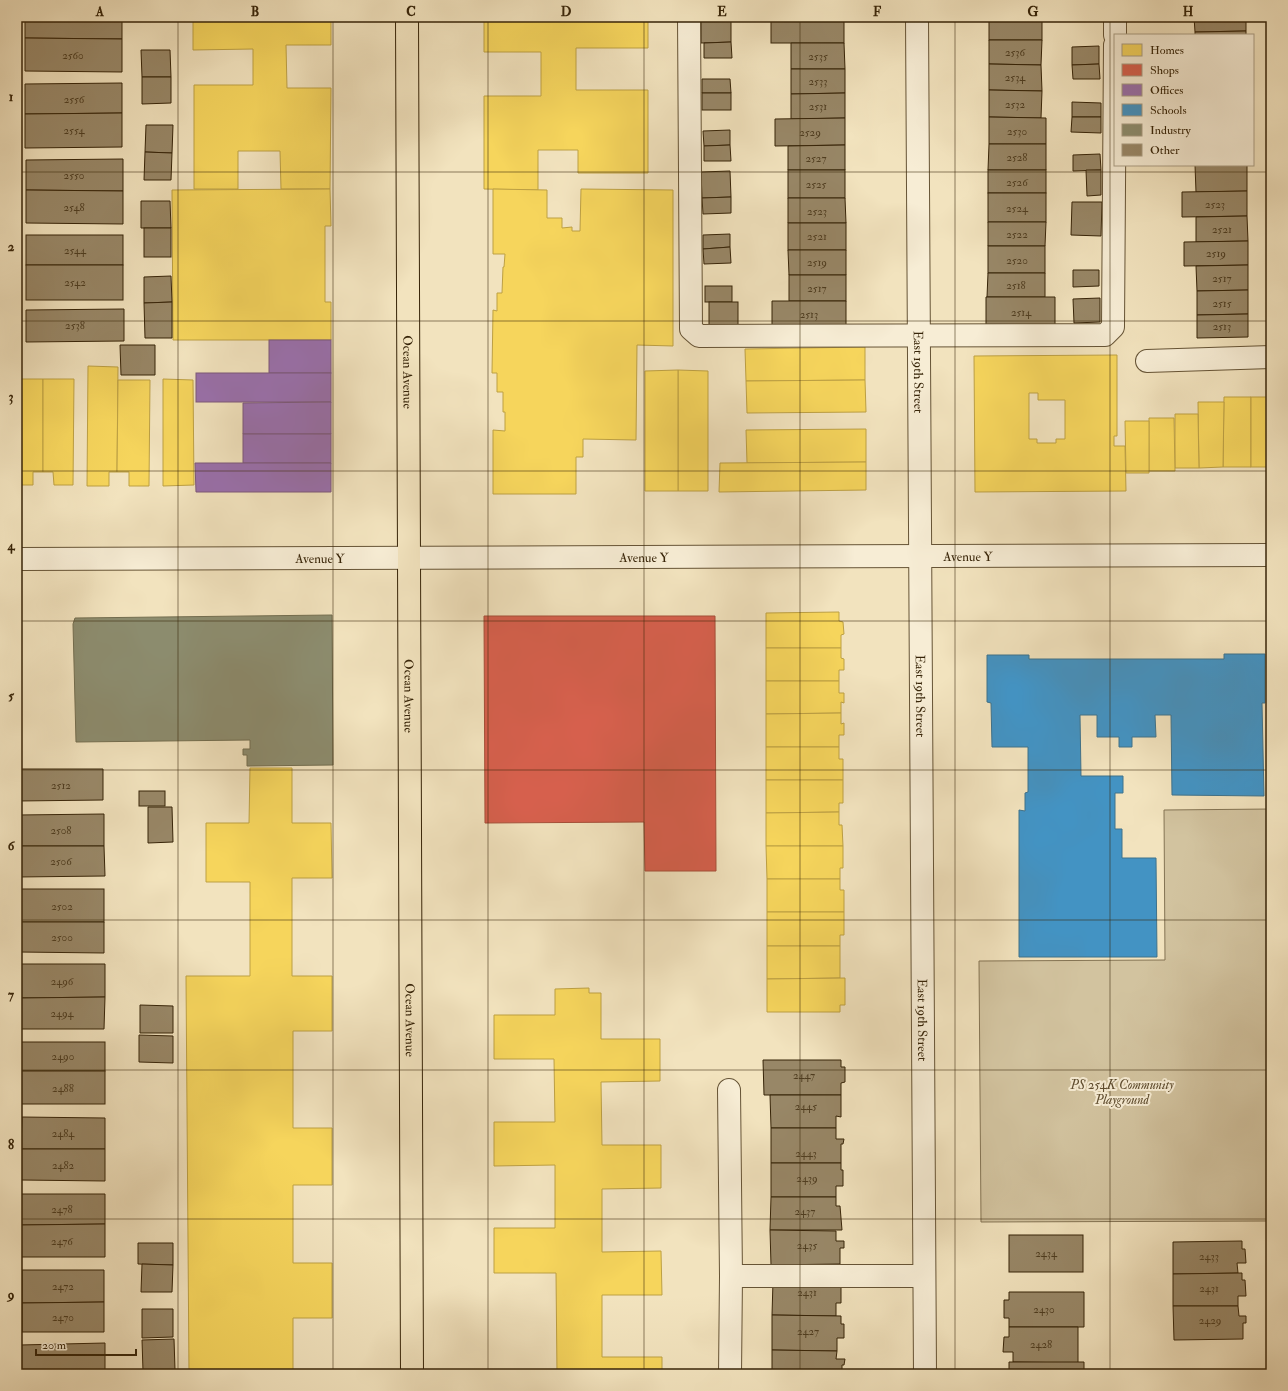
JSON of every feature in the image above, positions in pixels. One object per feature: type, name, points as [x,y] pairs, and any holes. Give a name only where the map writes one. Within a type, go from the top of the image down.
[{"type":"main road","name":"Ocean Avenue","points":[[407,17],[412,1374]]},
{"type":"street","points":[[689,17],[691,329],[699,336],[1105,335],[1113,328],[1114,166]]},
{"type":"street","name":"East 19th Street","points":[[917,17],[925,1374]]},
{"type":"street","points":[[1115,17],[1115,34]]},
{"type":"street","points":[[1148,361],[1271,358]]},
{"type":"street","name":"Avenue Y","points":[[17,559],[1271,555]]},
{"type":"street","points":[[729,1090],[731,1276],[730,1374]]},
{"type":"street","points":[[731,1276],[924,1276]]},
{"type":"green space","name":"PS 254K Community Playground","points":[[1271,809],[1271,1221],[981,1222],[979,961],[1165,960],[1164,810]]},
{"type":"building: Homes","points":[[193,17],[331,17],[331,45],[286,45],[287,88],[331,88],[330,189],[281,189],[280,151],[238,151],[238,189],[194,189],[194,85],[253,85],[253,49],[193,50]]},
{"type":"building: Homes","points":[[484,17],[648,17],[648,48],[576,48],[576,90],[648,90],[648,173],[578,173],[578,150],[538,150],[538,190],[484,189],[484,96],[541,96],[541,52],[484,52]]},
{"type":"building: Homes","points":[[330,189],[331,226],[325,226],[325,302],[331,302],[331,340],[173,340],[172,190]]},
{"type":"building: Homes","points":[[493,189],[547,190],[547,218],[562,218],[562,228],[572,227],[572,231],[580,231],[581,189],[673,190],[673,346],[637,345],[636,440],[583,439],[583,457],[576,457],[576,494],[493,494],[493,430],[505,431],[505,412],[503,412],[503,392],[497,392],[497,373],[492,373],[493,310],[497,311],[497,293],[502,293],[505,254],[493,254]]},
{"type":"building: Homes","points":[[865,347],[865,380],[746,381],[745,349]]},
{"type":"building: Homes","points":[[1117,355],[1117,436],[1114,436],[1114,446],[1125,446],[1126,491],[975,492],[974,356]],"holes":[[[1029,393],[1038,393],[1038,400],[1065,400],[1065,439],[1056,439],[1056,443],[1037,443],[1037,439],[1029,439]]]},
{"type":"building: Homes","points":[[88,366],[118,367],[117,472],[109,472],[109,486],[87,486]]},
{"type":"building: Homes","points":[[678,370],[708,371],[708,491],[678,491]]},
{"type":"building: Homes","points":[[678,370],[678,491],[645,491],[645,371]]},
{"type":"building: Homes","points":[[17,379],[43,379],[43,472],[33,472],[33,485],[17,485]]},
{"type":"building: Homes","points":[[43,379],[74,379],[73,485],[54,485],[53,472],[43,472]]},
{"type":"building: Homes","points":[[163,379],[193,380],[194,485],[163,486]]},
{"type":"building: Homes","points":[[118,380],[150,380],[149,486],[129,486],[129,472],[117,472]]},
{"type":"building: Homes","points":[[865,380],[866,412],[747,413],[746,381]]},
{"type":"building: Homes","points":[[1224,397],[1251,397],[1251,467],[1223,467]]},
{"type":"building: Homes","points":[[1251,397],[1271,397],[1271,467],[1251,467]]},
{"type":"building: Homes","points":[[1198,402],[1224,402],[1223,467],[1199,468]]},
{"type":"building: Homes","points":[[1175,414],[1198,414],[1199,468],[1175,468]]},
{"type":"building: Homes","points":[[1149,418],[1174,418],[1175,471],[1149,471]]},
{"type":"building: Homes","points":[[1125,421],[1149,421],[1149,473],[1126,473]]},
{"type":"building: Homes","points":[[866,429],[866,462],[747,463],[746,430]]},
{"type":"building: Homes","points":[[866,462],[866,490],[719,492],[720,463]]},
{"type":"building: Homes","points":[[839,612],[839,621],[843,622],[844,634],[841,635],[841,648],[766,648],[766,613]]},
{"type":"building: Homes","points":[[766,648],[841,648],[841,658],[844,659],[844,670],[839,670],[839,681],[766,681]]},
{"type":"building: Homes","points":[[766,681],[839,681],[839,693],[844,693],[844,703],[841,702],[841,713],[766,714]]},
{"type":"building: Homes","points":[[841,713],[841,724],[844,723],[844,735],[839,735],[839,747],[766,747],[766,714]]},
{"type":"building: Homes","points":[[766,747],[839,747],[839,759],[843,759],[843,780],[766,780]]},
{"type":"building: Homes","points":[[250,768],[292,768],[292,823],[331,823],[332,878],[292,878],[292,976],[332,976],[332,1031],[293,1031],[293,1128],[332,1128],[332,1185],[293,1185],[293,1263],[332,1263],[332,1318],[293,1318],[293,1374],[189,1374],[186,976],[250,976],[250,882],[206,882],[206,823],[249,823]]},
{"type":"building: Homes","points":[[766,780],[843,780],[843,803],[839,803],[839,812],[766,813]]},
{"type":"building: Homes","points":[[839,812],[839,825],[842,825],[843,846],[766,846],[766,813]]},
{"type":"building: Homes","points":[[766,846],[843,846],[843,868],[840,868],[840,879],[767,879]]},
{"type":"building: Homes","points":[[767,879],[840,879],[840,890],[844,890],[844,912],[767,912]]},
{"type":"building: Homes","points":[[767,912],[844,912],[844,935],[840,935],[840,946],[767,946]]},
{"type":"building: Homes","points":[[767,946],[840,946],[840,978],[767,979]]},
{"type":"building: Homes","points":[[845,978],[845,1005],[840,1005],[840,1012],[767,1012],[767,979]]},
{"type":"building: Homes","points":[[589,988],[589,993],[601,993],[601,1039],[660,1039],[660,1081],[601,1082],[602,1145],[661,1145],[661,1188],[602,1189],[602,1252],[661,1251],[662,1295],[602,1295],[602,1357],[662,1357],[662,1374],[557,1374],[556,1273],[494,1273],[494,1228],[555,1228],[555,1165],[494,1166],[494,1122],[555,1122],[554,1059],[494,1059],[494,1015],[555,1015],[555,989]]},
{"type":"building: Shops","points":[[484,616],[715,616],[716,871],[645,871],[644,822],[485,823]]},
{"type":"building: Offices","points":[[269,340],[331,340],[331,373],[269,373]]},
{"type":"building: Offices","points":[[196,373],[331,373],[331,402],[196,402]]},
{"type":"building: Offices","points":[[331,402],[331,434],[243,434],[243,403]]},
{"type":"building: Offices","points":[[243,434],[331,434],[331,463],[243,463]]},
{"type":"building: Offices","points":[[195,463],[331,463],[331,492],[196,492]]},
{"type":"building: Schools","points":[[1224,654],[1265,654],[1265,703],[1262,703],[1264,796],[1172,795],[1171,715],[1155,715],[1156,737],[1132,737],[1132,747],[1119,747],[1119,737],[1097,737],[1097,715],[1080,715],[1081,776],[1123,776],[1123,793],[1115,793],[1115,829],[1122,829],[1122,858],[1156,858],[1157,957],[1019,957],[1019,810],[1025,811],[1025,793],[1028,792],[1028,747],[992,747],[991,703],[987,702],[987,655],[1029,655],[1029,659],[1224,659]]},
{"type":"building: Industry","points":[[332,615],[333,765],[247,766],[247,755],[243,755],[243,749],[250,749],[250,740],[76,742],[73,624],[75,618]]},
{"type":"building: Other","points":[[25,17],[122,17],[122,39],[25,38]]},
{"type":"building: Other","points":[[731,17],[731,42],[701,43],[701,18]]},
{"type":"building: Other","points":[[771,17],[844,17],[844,43],[771,43]]},
{"type":"building: Other","points":[[989,17],[1042,17],[1042,40],[989,40]]},
{"type":"building: Other","points":[[1194,17],[1246,17],[1246,31],[1195,32]]},
{"type":"building: Other","points":[[1246,31],[1246,34],[1195,34],[1195,32]]},
{"type":"building: Other","points":[[25,38],[122,39],[122,72],[25,71]]},
{"type":"building: Other","points":[[989,40],[1042,40],[1041,65],[989,64]]},
{"type":"building: Other","points":[[731,42],[732,58],[704,58],[704,43]]},
{"type":"building: Other","points":[[791,43],[844,43],[845,69],[791,69]]},
{"type":"building: Other","points":[[1099,46],[1099,64],[1072,65],[1072,47]]},
{"type":"building: Other","points":[[141,50],[170,50],[171,77],[142,77]]},
{"type":"building: Other","points":[[989,64],[1041,65],[1042,91],[989,90]]},
{"type":"building: Other","points":[[1099,64],[1100,79],[1073,79],[1072,65]]},
{"type":"building: Other","points":[[791,69],[845,69],[845,93],[791,94]]},
{"type":"building: Other","points":[[142,77],[171,77],[171,103],[142,104]]},
{"type":"building: Other","points":[[702,79],[730,79],[731,93],[702,93]]},
{"type":"building: Other","points":[[122,83],[122,113],[25,114],[25,84]]},
{"type":"building: Other","points":[[989,90],[1042,91],[1041,118],[989,117]]},
{"type":"building: Other","points":[[702,93],[731,93],[731,110],[702,110]]},
{"type":"building: Other","points":[[845,93],[845,118],[791,119],[791,94]]},
{"type":"building: Other","points":[[1072,102],[1101,103],[1101,117],[1072,117]]},
{"type":"building: Other","points":[[122,113],[122,147],[25,148],[25,114]]},
{"type":"building: Other","points":[[989,117],[1046,118],[1046,144],[989,144]]},
{"type":"building: Other","points":[[1072,117],[1101,117],[1101,133],[1071,132]]},
{"type":"building: Other","points":[[845,118],[845,145],[775,146],[775,119]]},
{"type":"building: Other","points":[[146,125],[173,125],[172,153],[145,152]]},
{"type":"building: Other","points":[[730,130],[730,145],[704,146],[703,131]]},
{"type":"building: Other","points":[[989,144],[1046,144],[1046,170],[988,170]]},
{"type":"building: Other","points":[[730,145],[731,161],[704,161],[704,146]]},
{"type":"building: Other","points":[[845,145],[845,170],[788,170],[788,146]]},
{"type":"building: Other","points":[[145,152],[172,153],[171,180],[144,180]]},
{"type":"building: Other","points":[[1100,154],[1101,170],[1073,171],[1073,155]]},
{"type":"building: Other","points":[[123,159],[123,191],[26,190],[26,160]]},
{"type":"building: Other","points":[[1195,166],[1247,166],[1247,191],[1196,192]]},
{"type":"building: Other","points":[[788,170],[845,170],[845,198],[788,198]]},
{"type":"building: Other","points":[[988,170],[1046,170],[1046,193],[988,193]]},
{"type":"building: Other","points":[[1086,170],[1101,170],[1101,195],[1087,196]]},
{"type":"building: Other","points":[[730,171],[731,197],[702,198],[701,172]]},
{"type":"building: Other","points":[[26,190],[123,191],[123,224],[26,223]]},
{"type":"building: Other","points":[[1247,191],[1247,216],[1182,217],[1182,192]]},
{"type":"building: Other","points":[[988,193],[1046,193],[1046,222],[988,222]]},
{"type":"building: Other","points":[[731,197],[731,213],[703,214],[702,198]]},
{"type":"building: Other","points":[[788,198],[845,198],[846,223],[788,223]]},
{"type":"building: Other","points":[[141,201],[170,201],[171,228],[141,228]]},
{"type":"building: Other","points":[[1072,202],[1102,202],[1101,236],[1071,235]]},
{"type":"building: Other","points":[[1247,216],[1248,241],[1196,242],[1196,217]]},
{"type":"building: Other","points":[[988,222],[1046,222],[1045,246],[988,246]]},
{"type":"building: Other","points":[[788,223],[846,223],[846,250],[788,250]]},
{"type":"building: Other","points":[[144,228],[171,228],[171,257],[144,257]]},
{"type":"building: Other","points":[[730,234],[730,247],[703,249],[703,235]]},
{"type":"building: Other","points":[[26,235],[123,235],[123,265],[26,265]]},
{"type":"building: Other","points":[[1248,241],[1248,265],[1184,266],[1184,242]]},
{"type":"building: Other","points":[[988,246],[1045,246],[1045,273],[988,273]]},
{"type":"building: Other","points":[[730,247],[731,263],[704,264],[703,249]]},
{"type":"building: Other","points":[[788,250],[846,250],[846,275],[789,275]]},
{"type":"building: Other","points":[[26,265],[123,265],[123,300],[26,300]]},
{"type":"building: Other","points":[[1248,265],[1248,290],[1197,291],[1196,266]]},
{"type":"building: Other","points":[[1073,270],[1099,270],[1099,286],[1073,287]]},
{"type":"building: Other","points":[[988,273],[1045,273],[1045,297],[987,297]]},
{"type":"building: Other","points":[[789,275],[846,275],[846,301],[789,301]]},
{"type":"building: Other","points":[[171,276],[172,302],[144,303],[144,277]]},
{"type":"building: Other","points":[[705,286],[732,286],[732,302],[705,302]]},
{"type":"building: Other","points":[[1248,290],[1248,314],[1197,315],[1197,291]]},
{"type":"building: Other","points":[[986,297],[1055,297],[1055,327],[986,326]]},
{"type":"building: Other","points":[[1100,298],[1100,322],[1074,323],[1073,299]]},
{"type":"building: Other","points":[[772,301],[846,301],[846,326],[772,327]]},
{"type":"building: Other","points":[[172,302],[172,338],[145,338],[144,303]]},
{"type":"building: Other","points":[[709,302],[738,302],[738,328],[709,328]]},
{"type":"building: Other","points":[[124,309],[124,341],[26,342],[26,310]]},
{"type":"building: Other","points":[[1248,314],[1248,337],[1197,338],[1197,315]]},
{"type":"building: Other","points":[[120,345],[155,345],[155,375],[121,375]]},
{"type":"building: Other","points":[[18,769],[103,769],[103,800],[18,801]]},
{"type":"building: Other","points":[[139,791],[165,791],[165,806],[139,806]]},
{"type":"building: Other","points":[[148,807],[172,807],[173,842],[148,843]]},
{"type":"building: Other","points":[[104,814],[104,846],[18,846],[18,815]]},
{"type":"building: Other","points":[[18,846],[104,846],[105,876],[18,877]]},
{"type":"building: Other","points":[[19,889],[104,889],[104,922],[19,922]]},
{"type":"building: Other","points":[[19,922],[104,922],[104,953],[19,952]]},
{"type":"building: Other","points":[[20,964],[105,964],[105,997],[20,998]]},
{"type":"building: Other","points":[[105,997],[104,1029],[20,1029],[20,998]]},
{"type":"building: Other","points":[[140,1005],[173,1006],[173,1033],[140,1033]]},
{"type":"building: Other","points":[[139,1035],[173,1036],[173,1063],[139,1062]]},
{"type":"building: Other","points":[[20,1042],[105,1042],[105,1071],[20,1071]]},
{"type":"building: Other","points":[[763,1060],[841,1060],[841,1067],[845,1067],[845,1082],[841,1083],[841,1095],[764,1095]]},
{"type":"building: Other","points":[[20,1071],[105,1071],[105,1104],[20,1104]]},
{"type":"building: Other","points":[[770,1095],[841,1095],[841,1117],[836,1116],[836,1128],[771,1128]]},
{"type":"building: Other","points":[[22,1117],[105,1118],[105,1149],[21,1149]]},
{"type":"building: Other","points":[[771,1128],[836,1128],[836,1139],[844,1139],[843,1144],[841,1144],[841,1163],[771,1163]]},
{"type":"building: Other","points":[[21,1149],[105,1149],[105,1181],[21,1180]]},
{"type":"building: Other","points":[[771,1163],[841,1163],[841,1170],[843,1170],[843,1186],[836,1186],[836,1197],[771,1197]]},
{"type":"building: Other","points":[[19,1194],[105,1194],[105,1224],[19,1225]]},
{"type":"building: Other","points":[[771,1197],[836,1197],[836,1206],[840,1206],[842,1230],[770,1230]]},
{"type":"building: Other","points":[[105,1224],[105,1257],[19,1257],[19,1225]]},
{"type":"building: Other","points":[[770,1230],[836,1231],[836,1241],[844,1241],[844,1248],[840,1248],[840,1264],[771,1265]]},
{"type":"building: Other","points":[[1009,1235],[1083,1235],[1083,1272],[1009,1272]]},
{"type":"building: Other","points":[[1242,1241],[1242,1249],[1245,1249],[1246,1263],[1237,1263],[1238,1273],[1173,1274],[1173,1242]]},
{"type":"building: Other","points":[[138,1243],[173,1243],[173,1265],[138,1264]]},
{"type":"building: Other","points":[[142,1264],[173,1265],[172,1292],[141,1292]]},
{"type":"building: Other","points":[[22,1270],[104,1270],[104,1302],[22,1303]]},
{"type":"building: Other","points":[[1242,1273],[1242,1280],[1245,1280],[1246,1296],[1238,1296],[1238,1306],[1173,1306],[1173,1274]]},
{"type":"building: Other","points":[[773,1281],[841,1281],[841,1303],[836,1303],[836,1316],[772,1315]]},
{"type":"building: Other","points":[[1009,1292],[1084,1292],[1084,1327],[1009,1327],[1009,1318],[1004,1318],[1004,1300],[1009,1300]]},
{"type":"building: Other","points":[[104,1302],[104,1332],[22,1332],[22,1303]]},
{"type":"building: Other","points":[[1173,1306],[1238,1306],[1239,1316],[1246,1316],[1246,1323],[1243,1323],[1243,1339],[1174,1340]]},
{"type":"building: Other","points":[[142,1309],[173,1309],[173,1337],[142,1338]]},
{"type":"building: Other","points":[[772,1315],[841,1316],[841,1324],[844,1324],[844,1338],[837,1338],[837,1351],[772,1350]]},
{"type":"building: Other","points":[[1009,1327],[1078,1327],[1078,1363],[1013,1362],[1013,1352],[1003,1352],[1004,1337],[1009,1337]]},
{"type":"building: Other","points":[[174,1339],[175,1370],[143,1371],[142,1340]]},
{"type":"building: Other","points":[[105,1343],[105,1374],[20,1374],[20,1345]]},
{"type":"building: Other","points":[[772,1350],[837,1351],[836,1359],[845,1359],[844,1365],[842,1365],[842,1374],[772,1374]]},
{"type":"building: Other","points":[[1009,1362],[1084,1362],[1084,1374],[1002,1374],[1002,1372],[1009,1371]]}]
